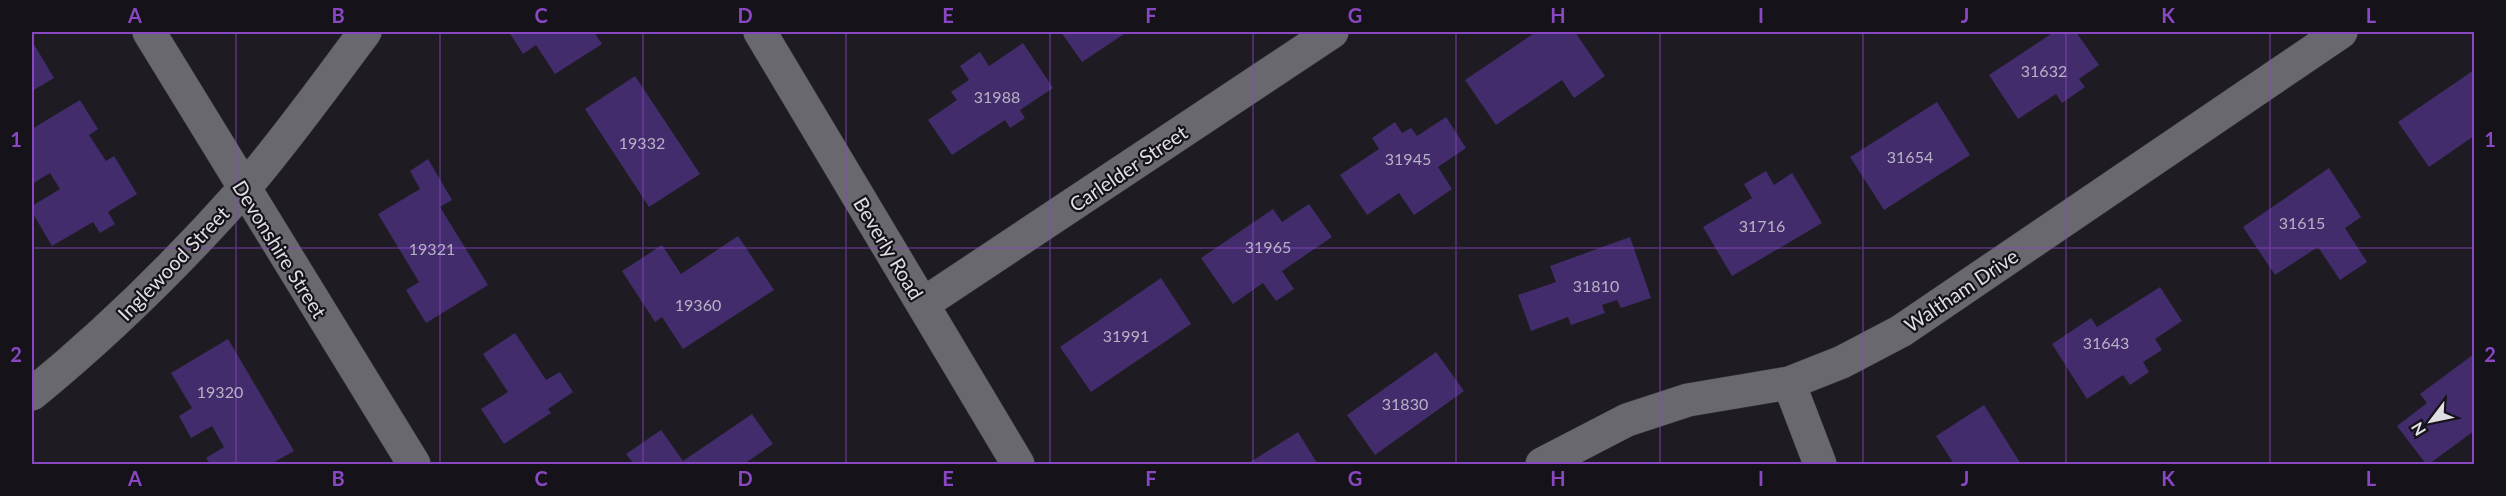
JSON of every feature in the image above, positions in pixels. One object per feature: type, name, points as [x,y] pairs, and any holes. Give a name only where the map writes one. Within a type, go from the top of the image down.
[{"type":"street","name":"Devonshire Street","points":[[148,32],[414,465]]},
{"type":"street","name":"Inglewood Street","points":[[32,394],[129,310],[186,253],[288,134],[365,32]]},
{"type":"street","name":"Beverly Road","points":[[760,32],[1018,465]]},
{"type":"street","name":"Carlelder Street","points":[[923,304],[1332,32]]},
{"type":"street","name":"Waltham Drive","points":[[1542,465],[1627,420],[1664,407],[1718,394],[1789,383],[1852,357],[1901,331],[2342,32]]},
{"type":"street","points":[[1789,383],[1820,465]]},
{"type":"building","points":[[509,32],[594,32],[602,44],[555,74],[536,45],[523,54]]},
{"type":"building","points":[[1061,32],[1127,32],[1082,62]]},
{"type":"building","points":[[1536,32],[1575,32],[1605,76],[1574,98],[1562,80],[1496,125],[1465,80]]},
{"type":"building","points":[[2054,32],[2076,32],[2099,65],[2079,79],[2085,87],[2062,103],[2056,94],[2018,119],[1989,75]]},
{"type":"building","points":[[32,41],[54,78],[32,91]]},
{"type":"building","points":[[1023,43],[1053,88],[1020,110],[1025,118],[1010,128],[1005,120],[952,155],[928,120],[957,100],[951,92],[969,80],[960,66],[980,52],[989,66]]},
{"type":"building","points":[[2474,70],[2474,136],[2429,167],[2398,122]]},
{"type":"building","points":[[635,76],[700,174],[649,207],[585,109]]},
{"type":"building","points":[[80,100],[98,129],[89,135],[106,161],[114,156],[137,194],[108,212],[115,224],[100,233],[93,222],[52,246],[32,212],[32,206],[60,189],[50,173],[32,184],[32,129]]},
{"type":"building","points":[[1937,102],[1970,155],[1884,210],[1850,157]]},
{"type":"building","points":[[1446,117],[1466,148],[1438,167],[1452,189],[1414,215],[1399,193],[1367,215],[1340,175],[1379,149],[1372,138],[1395,122],[1402,133],[1411,128],[1417,136]]},
{"type":"building","points":[[428,159],[452,200],[440,207],[488,285],[426,323],[406,290],[419,282],[378,214],[420,189],[410,171]]},
{"type":"building","points":[[2329,168],[2361,217],[2345,228],[2367,262],[2340,280],[2318,247],[2275,275],[2243,227]]},
{"type":"building","points":[[1766,171],[1774,185],[1792,173],[1822,223],[1732,276],[1703,227],[1752,198],[1744,184]]},
{"type":"building","points":[[1309,204],[1332,237],[1282,271],[1294,289],[1276,301],[1263,283],[1233,304],[1201,258],[1273,209],[1282,222]]},
{"type":"building","points":[[738,236],[774,290],[683,349],[662,317],[655,322],[622,271],[662,245],[681,274]]},
{"type":"building","points":[[1630,237],[1651,298],[1621,308],[1617,300],[1602,305],[1605,313],[1571,325],[1568,317],[1531,331],[1518,295],[1556,282],[1550,266]]},
{"type":"building","points":[[1161,278],[1191,324],[1091,392],[1060,347]]},
{"type":"building","points":[[2160,287],[2182,321],[2155,339],[2162,350],[2143,362],[2149,372],[2130,385],[2123,375],[2087,399],[2052,344],[2091,318],[2097,327]]},
{"type":"building","points":[[515,333],[546,380],[560,372],[573,392],[548,409],[551,413],[504,444],[481,409],[508,392],[483,354]]},
{"type":"building","points":[[228,339],[294,451],[271,464],[210,464],[206,458],[224,447],[212,426],[191,438],[179,416],[192,408],[171,373]]},
{"type":"building","points":[[1436,352],[1464,391],[1375,455],[1347,415]]},
{"type":"building","points":[[2474,354],[2474,431],[2426,464],[2397,426],[2427,403],[2420,394]]},
{"type":"building","points":[[1984,405],[2021,464],[1954,464],[1936,436]]},
{"type":"building","points":[[752,414],[773,444],[744,464],[634,464],[626,454],[661,430],[683,461]]},
{"type":"building","points":[[1298,432],[1317,463],[1247,464]]}]
